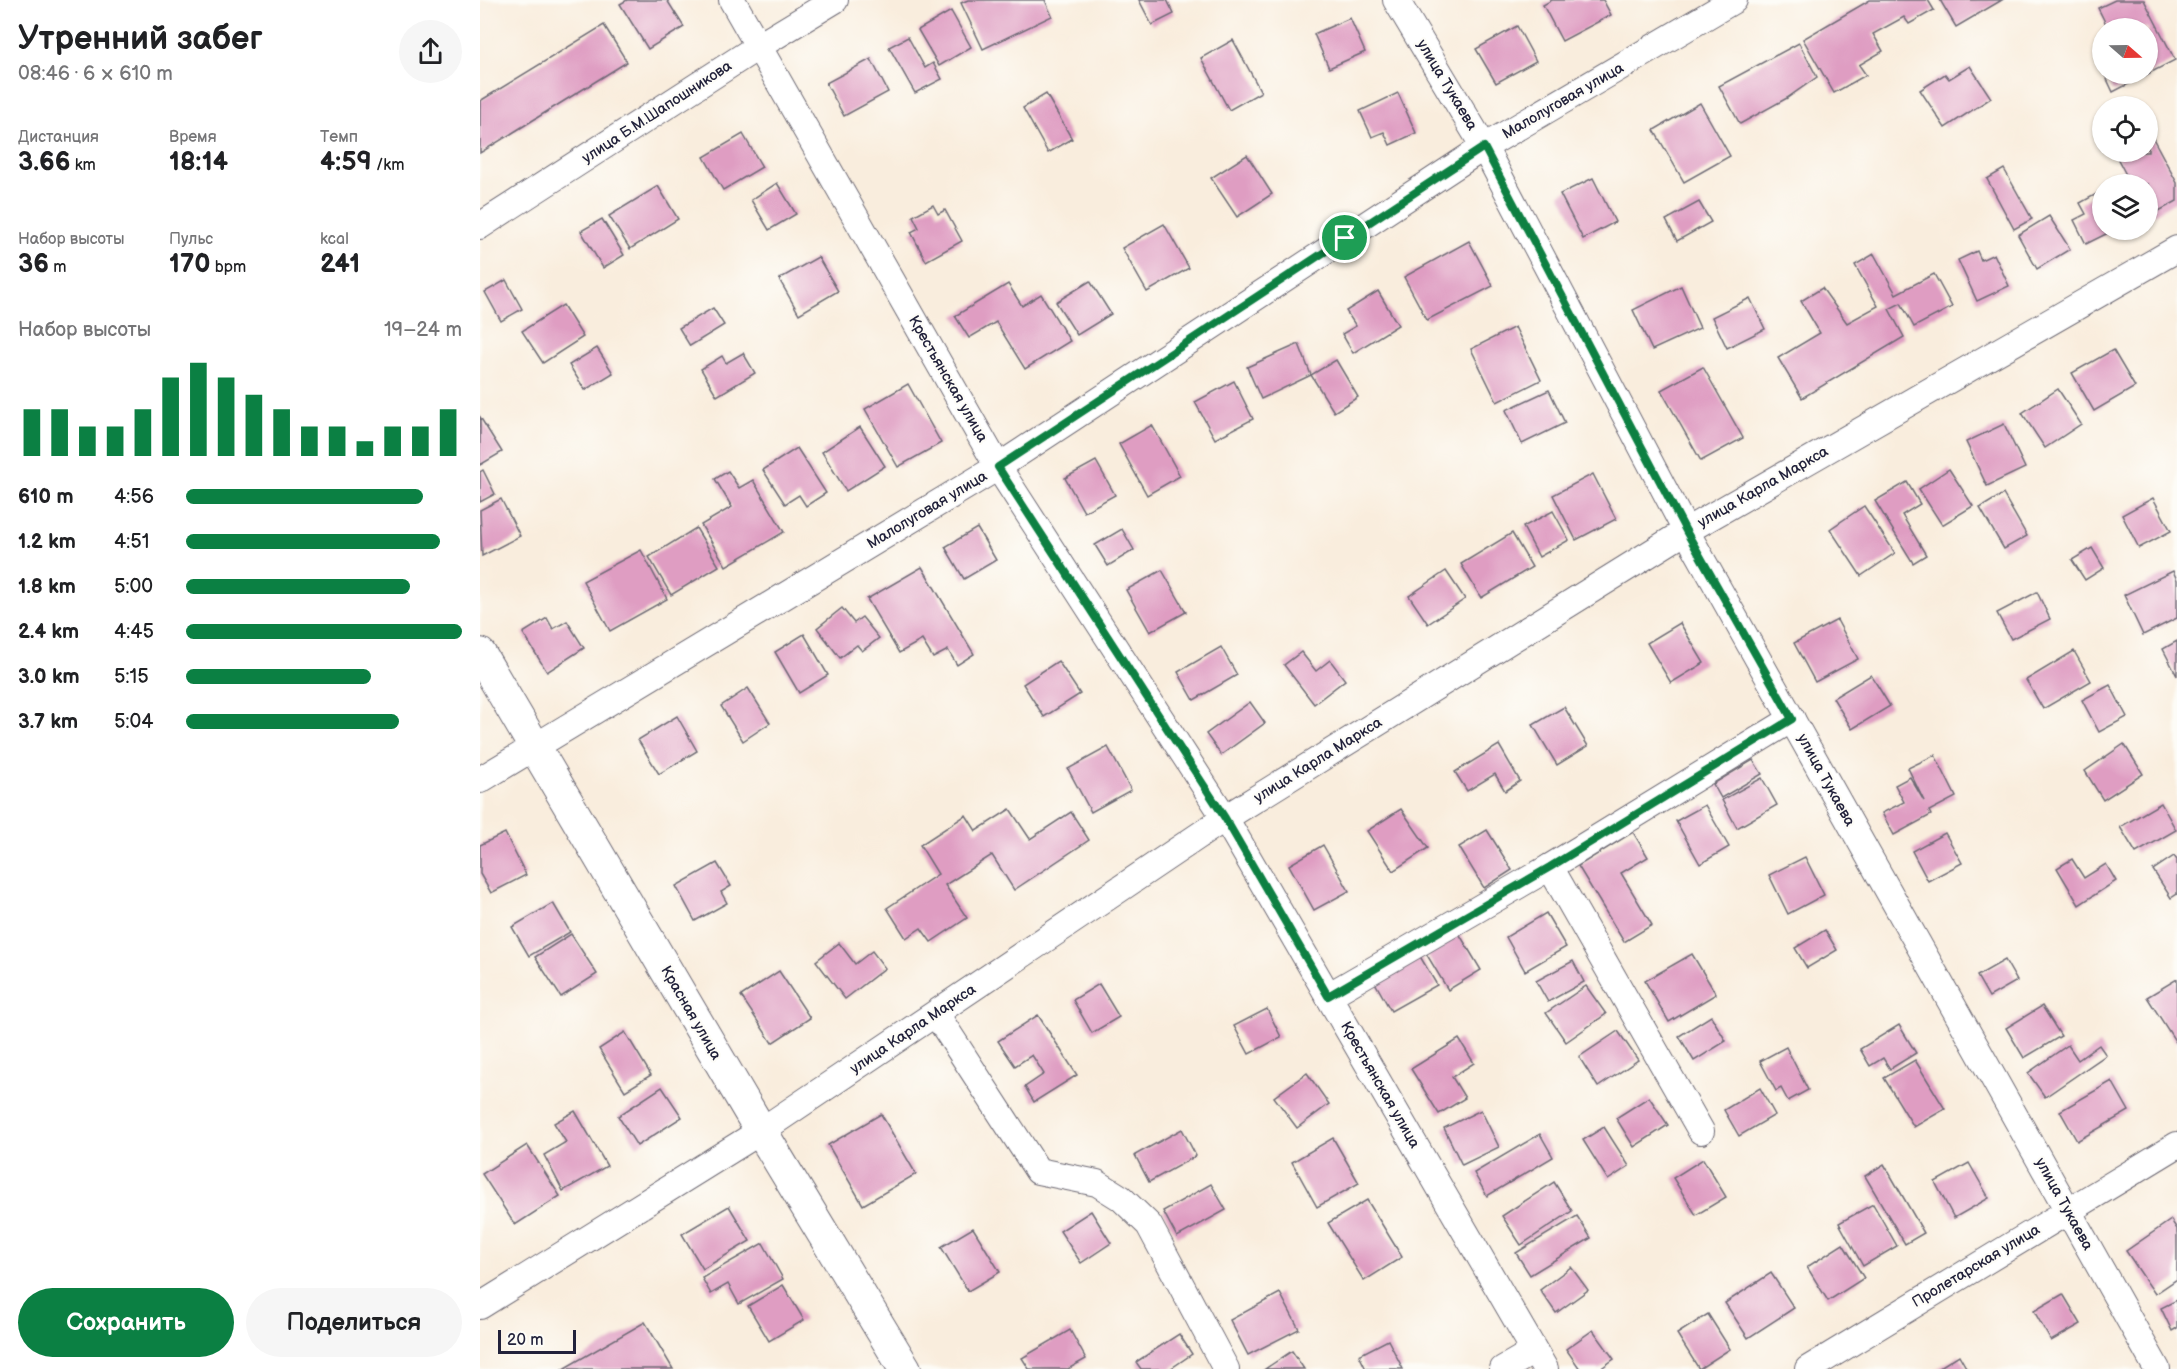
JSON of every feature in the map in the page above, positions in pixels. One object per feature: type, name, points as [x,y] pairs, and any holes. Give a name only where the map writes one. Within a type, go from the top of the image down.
[{"type":"street","name":"Крестьянская улица","points":[[732,0],[998,467],[1225,818],[1539,1360]]},
{"type":"street","name":"улица Б.М.Шапошникова","points":[[480,226],[759,46],[835,0]]},
{"type":"street","name":"улица Тукаева","points":[[1396,0],[1484,147],[1686,531],[2157,1369]]},
{"type":"street","name":"Малолуговая улица","points":[[480,780],[998,467],[1484,147],[1734,0]]},
{"type":"street","name":"улица Карла Маркса","points":[[480,1306],[761,1131],[1225,818],[1686,531],[2177,249]]},
{"type":"street","name":"Красная улица","points":[[480,654],[761,1131],[906,1369]]},
{"type":"street","points":[[1328,996],[1550,867],[1792,719]]},
{"type":"street","points":[[1550,867],[1701,1131]]},
{"type":"street","points":[[936,1014],[1038,1171],[1097,1183],[1121,1198],[1149,1225],[1226,1369]]},
{"type":"street","name":"Пролетарская улица","points":[[1808,1369],[2177,1145]]},
{"type":"street","points":[[1503,1369],[1539,1360]]},
{"type":"building","points":[[627,0],[667,0],[684,27],[648,49],[620,4]]},
{"type":"building","points":[[968,0],[1045,0],[1052,16],[983,49],[961,3]]},
{"type":"building","points":[[1139,0],[1167,0],[1174,14],[1152,25]]},
{"type":"building","points":[[1552,0],[1603,0],[1611,15],[1562,41],[1543,5]]},
{"type":"building","points":[[1870,0],[1928,0],[1934,10],[1909,24],[1904,17],[1873,34],[1883,51],[1859,65],[1866,75],[1834,93],[1803,39]]},
{"type":"building","points":[[1940,0],[2002,0],[1956,27]]},
{"type":"building","points":[[2115,0],[2144,0],[2153,18],[2103,18],[2098,8]]},
{"type":"building","points":[[951,11],[971,47],[939,66],[918,30]]},
{"type":"building","points":[[1350,18],[1365,52],[1329,68],[1314,34]]},
{"type":"building","points":[[604,25],[627,62],[480,153],[480,101]]},
{"type":"building","points":[[1517,26],[1536,61],[1496,83],[1476,49]]},
{"type":"building","points":[[2158,27],[2175,60],[2158,69]]},
{"type":"building","points":[[908,37],[925,68],[933,63],[942,79],[915,93],[889,47]]},
{"type":"building","points":[[1233,40],[1261,92],[1229,110],[1201,58]]},
{"type":"building","points":[[1799,43],[1817,77],[1787,98],[1740,124],[1719,86]]},
{"type":"building","points":[[871,59],[888,92],[844,116],[826,83]]},
{"type":"building","points":[[1970,66],[1991,98],[1945,128],[1920,90],[1945,74],[1949,79]]},
{"type":"building","points":[[2109,84],[2129,84],[2113,92]]},
{"type":"building","points":[[1398,93],[1416,133],[1390,145],[1384,132],[1372,137],[1360,111]]},
{"type":"building","points":[[1046,94],[1072,139],[1048,153],[1023,108]]},
{"type":"building","points":[[1700,103],[1730,156],[1684,182],[1654,130]]},
{"type":"building","points":[[743,134],[762,167],[723,190],[704,157]]},
{"type":"building","points":[[2158,148],[2177,183],[2177,201],[2158,211],[2158,174],[2126,174],[2119,162],[2158,162]]},
{"type":"building","points":[[1247,155],[1272,194],[1237,217],[1211,178]]},
{"type":"building","points":[[2004,169],[2032,219],[2014,229],[1987,179]]},
{"type":"building","points":[[1593,178],[1615,222],[1583,239],[1560,194]]},
{"type":"building","points":[[777,183],[796,214],[769,230],[751,200]]},
{"type":"building","points":[[658,186],[678,219],[630,249],[609,216]]},
{"type":"building","points":[[2092,196],[2092,240],[2094,240],[2086,244],[2074,220],[2086,214],[2080,203]]},
{"type":"building","points":[[1699,202],[1711,222],[1677,241],[1666,220]]},
{"type":"building","points":[[933,205],[938,214],[945,210],[962,241],[926,261],[911,232],[919,228],[913,216]]},
{"type":"building","points":[[2049,216],[2070,249],[2037,269],[2018,235]]},
{"type":"building","points":[[602,219],[624,255],[603,268],[581,231]]},
{"type":"building","points":[[1164,224],[1189,268],[1147,292],[1122,248]]},
{"type":"building","points":[[1469,241],[1493,286],[1427,320],[1404,277]]},
{"type":"building","points":[[1977,251],[1981,260],[1994,254],[2009,286],[1977,301],[1958,260]]},
{"type":"building","points":[[1874,254],[1896,294],[1934,274],[1952,307],[1914,327],[1901,303],[1889,309],[1904,337],[1802,398],[1778,358],[1820,333],[1801,301],[1822,288],[1847,323],[1878,306],[1855,265]]},
{"type":"building","points":[[818,257],[838,291],[799,314],[779,279]]},
{"type":"building","points":[[506,280],[522,309],[501,321],[485,292]]},
{"type":"building","points":[[1090,281],[1111,314],[1077,335],[1056,302]]},
{"type":"building","points":[[1008,284],[1022,306],[1041,294],[1070,341],[1025,369],[996,322],[969,338],[955,316]]},
{"type":"building","points":[[1681,286],[1700,328],[1652,350],[1633,310]]},
{"type":"building","points":[[1378,291],[1398,325],[1353,353],[1342,334],[1356,326],[1346,311]]},
{"type":"building","points":[[1750,298],[1765,329],[1727,348],[1712,317]]},
{"type":"building","points":[[563,305],[583,337],[543,363],[522,331]]},
{"type":"building","points":[[713,308],[724,325],[690,346],[679,328]]},
{"type":"building","points":[[1515,327],[1541,380],[1497,402],[1471,349]]},
{"type":"building","points":[[1299,344],[1311,375],[1261,399],[1247,367]]},
{"type":"building","points":[[597,348],[613,373],[585,390],[569,365]]},
{"type":"building","points":[[2113,350],[2135,387],[2094,411],[2072,373]]},
{"type":"building","points":[[743,353],[755,373],[717,396],[701,369],[722,356],[726,363]]},
{"type":"building","points":[[1336,360],[1358,397],[1334,412],[1311,375]]},
{"type":"building","points":[[1703,367],[1743,438],[1701,461],[1661,390]]},
{"type":"building","points":[[1234,381],[1253,419],[1215,439],[1195,402]]},
{"type":"building","points":[[908,384],[941,443],[898,467],[865,409]]},
{"type":"building","points":[[2058,389],[2081,424],[2045,448],[2022,413]]},
{"type":"building","points":[[1549,390],[1565,423],[1522,444],[1506,410]]},
{"type":"building","points":[[480,417],[502,452],[480,465]]},
{"type":"building","points":[[2004,424],[2025,468],[1987,486],[1966,442]]},
{"type":"building","points":[[1152,425],[1180,476],[1147,495],[1119,444]]},
{"type":"building","points":[[860,427],[885,466],[846,491],[822,452]]},
{"type":"building","points":[[797,448],[826,493],[806,506],[799,495],[785,504],[763,470]]},
{"type":"building","points":[[1096,461],[1115,495],[1084,512],[1065,478]]},
{"type":"building","points":[[1949,469],[1973,506],[1942,525],[1919,489]]},
{"type":"building","points":[[483,470],[495,494],[480,502],[480,472]]},
{"type":"building","points":[[728,471],[739,488],[753,480],[784,532],[726,566],[701,525],[732,507],[715,479]]},
{"type":"building","points":[[1593,474],[1616,519],[1576,540],[1553,495]]},
{"type":"building","points":[[1907,482],[1920,504],[1902,515],[1926,555],[1913,563],[1875,501]]},
{"type":"building","points":[[2003,494],[2027,536],[2004,549],[1980,508]]},
{"type":"building","points":[[2153,498],[2171,531],[2139,548],[2122,515]]},
{"type":"building","points":[[501,499],[520,536],[482,556],[480,510]]},
{"type":"building","points":[[1864,506],[1895,553],[1861,576],[1830,529]]},
{"type":"building","points":[[1553,511],[1569,540],[1539,557],[1523,527]]},
{"type":"building","points":[[696,528],[719,566],[671,595],[649,557]]},
{"type":"building","points":[[977,528],[996,560],[964,579],[945,547]]},
{"type":"building","points":[[1122,529],[1134,550],[1108,566],[1095,545]]},
{"type":"building","points":[[1512,533],[1532,567],[1481,598],[1461,564]]},
{"type":"building","points":[[2092,548],[2104,568],[2085,580],[2072,560]]},
{"type":"building","points":[[641,550],[667,599],[610,631],[583,581]]},
{"type":"building","points":[[922,567],[974,654],[957,665],[948,650],[933,658],[922,640],[899,653],[867,599]]},
{"type":"building","points":[[1162,570],[1186,612],[1150,632],[1126,590]]},
{"type":"building","points":[[1446,571],[1465,599],[1428,624],[1409,596]]},
{"type":"building","points":[[2173,571],[2177,580],[2177,618],[2143,635],[2124,595]]},
{"type":"building","points":[[2037,592],[2050,619],[2011,639],[1997,613]]},
{"type":"building","points":[[842,608],[854,623],[862,617],[879,638],[862,651],[857,645],[840,658],[817,628]]},
{"type":"building","points":[[547,618],[553,629],[567,621],[584,648],[547,672],[523,633]]},
{"type":"building","points":[[1837,620],[1858,659],[1815,682],[1794,643]]},
{"type":"building","points":[[1680,623],[1704,663],[1671,683],[1647,643]]},
{"type":"building","points":[[804,634],[828,675],[799,693],[775,652]]},
{"type":"building","points":[[2177,641],[2177,676],[2163,649]]},
{"type":"building","points":[[1221,647],[1237,675],[1194,700],[1178,672]]},
{"type":"building","points":[[2074,651],[2091,681],[2043,709],[2026,680]]},
{"type":"building","points":[[1301,652],[1316,671],[1330,660],[1345,680],[1314,704],[1284,665]]},
{"type":"building","points":[[1058,661],[1080,694],[1044,717],[1023,684]]},
{"type":"building","points":[[1871,675],[1890,706],[1852,729],[1833,698]]},
{"type":"building","points":[[2110,685],[2127,717],[2099,732],[2082,700]]},
{"type":"building","points":[[748,688],[770,723],[743,741],[721,706]]},
{"type":"building","points":[[1250,702],[1265,723],[1221,755],[1206,734]]},
{"type":"building","points":[[1564,707],[1588,746],[1557,765],[1533,725]]},
{"type":"building","points":[[677,716],[697,751],[659,774],[638,740]]},
{"type":"building","points":[[2124,744],[2143,774],[2103,800],[2085,771]]},
{"type":"building","points":[[1499,745],[1520,781],[1505,791],[1495,774],[1467,791],[1455,772]]},
{"type":"building","points":[[1108,747],[1131,790],[1091,812],[1068,769]]},
{"type":"building","points":[[1935,755],[1956,797],[1929,811],[1931,815],[1894,835],[1882,813],[1904,802],[1895,785],[1910,777],[1924,801],[1908,768]]},
{"type":"building","points":[[1753,760],[1762,774],[1721,798],[1713,784]]},
{"type":"building","points":[[1762,778],[1777,805],[1737,828],[1722,800]]},
{"type":"building","points":[[2161,803],[2176,830],[2136,853],[2120,827]]},
{"type":"building","points":[[1705,805],[1729,847],[1700,864],[1676,821]]},
{"type":"building","points":[[1010,809],[1030,839],[1071,812],[1089,840],[1014,890],[992,855],[945,885],[967,918],[931,942],[921,928],[906,938],[887,908],[938,874],[920,845],[966,815],[976,831]]},
{"type":"building","points":[[1401,809],[1428,848],[1393,871],[1367,831]]},
{"type":"building","points":[[1487,830],[1512,870],[1484,888],[1459,847]]},
{"type":"building","points":[[1633,832],[1648,857],[1621,873],[1652,925],[1624,942],[1578,866]]},
{"type":"building","points":[[505,833],[526,875],[491,893],[480,874],[480,845]]},
{"type":"building","points":[[1945,833],[1962,863],[1928,881],[1912,851]]},
{"type":"building","points":[[1323,845],[1349,891],[1314,910],[1289,865]]},
{"type":"building","points":[[2174,856],[2177,860],[2177,894],[2171,898],[2153,870]]},
{"type":"building","points":[[1805,857],[1824,895],[1788,914],[1769,875]]},
{"type":"building","points":[[2072,859],[2084,878],[2106,864],[2116,881],[2079,905],[2057,868]]},
{"type":"building","points":[[717,863],[731,886],[721,892],[727,903],[695,921],[676,886]]},
{"type":"building","points":[[553,903],[570,932],[529,956],[512,927]]},
{"type":"building","points":[[1546,913],[1566,947],[1525,971],[1506,937]]},
{"type":"building","points":[[1457,930],[1481,970],[1448,990],[1424,950]]},
{"type":"building","points":[[1825,930],[1837,950],[1807,968],[1795,948]]},
{"type":"building","points":[[571,934],[597,974],[561,997],[535,957]]},
{"type":"building","points":[[839,943],[855,964],[872,951],[885,968],[845,999],[816,961]]},
{"type":"building","points":[[1418,953],[1437,985],[1391,1011],[1373,979]]},
{"type":"building","points":[[1692,954],[1716,994],[1669,1022],[1645,981]]},
{"type":"building","points":[[2005,960],[2017,981],[1989,997],[1977,976]]},
{"type":"building","points":[[1573,961],[1584,982],[1548,1002],[1536,981]]},
{"type":"building","points":[[779,971],[810,1018],[772,1043],[741,996]]},
{"type":"building","points":[[2177,979],[2177,1044],[2147,997]]},
{"type":"building","points":[[1099,984],[1119,1017],[1092,1033],[1073,1000]]},
{"type":"building","points":[[1586,986],[1606,1014],[1566,1042],[1546,1013]]},
{"type":"building","points":[[2042,1006],[2061,1036],[2024,1058],[2006,1028]]},
{"type":"building","points":[[1267,1009],[1281,1037],[1249,1054],[1234,1026]]},
{"type":"building","points":[[1038,1015],[1077,1075],[1034,1102],[1025,1087],[1044,1074],[1032,1055],[1015,1066],[998,1041]]},
{"type":"building","points":[[1711,1016],[1726,1041],[1694,1061],[1679,1036]]},
{"type":"building","points":[[1899,1025],[1916,1053],[1890,1069],[1883,1058],[1870,1066],[1860,1049]]},
{"type":"building","points":[[1618,1031],[1638,1060],[1598,1087],[1579,1057]]},
{"type":"building","points":[[625,1032],[651,1075],[625,1091],[599,1049]]},
{"type":"building","points":[[1459,1039],[1474,1063],[1452,1077],[1465,1098],[1439,1114],[1411,1069]]},
{"type":"building","points":[[2068,1045],[2078,1060],[2099,1045],[2106,1055],[2045,1097],[2028,1073]]},
{"type":"building","points":[[1786,1047],[1808,1090],[1788,1101],[1781,1088],[1776,1091],[1760,1061]]},
{"type":"building","points":[[1915,1060],[1945,1109],[1914,1127],[1884,1078]]},
{"type":"building","points":[[1307,1073],[1329,1104],[1297,1128],[1274,1097]]},
{"type":"building","points":[[2112,1081],[2129,1111],[2077,1141],[2060,1111]]},
{"type":"building","points":[[662,1087],[682,1117],[637,1146],[618,1116]]},
{"type":"building","points":[[1760,1088],[1775,1115],[1739,1136],[1724,1110]]},
{"type":"building","points":[[1649,1097],[1668,1125],[1634,1147],[1616,1118]]},
{"type":"building","points":[[1481,1110],[1499,1147],[1462,1165],[1444,1128]]},
{"type":"building","points":[[575,1111],[607,1166],[563,1191],[544,1155],[566,1142],[554,1123]]},
{"type":"building","points":[[881,1114],[916,1174],[863,1205],[828,1145]]},
{"type":"building","points":[[1604,1127],[1629,1166],[1608,1180],[1583,1140]]},
{"type":"building","points":[[1182,1129],[1196,1156],[1149,1182],[1135,1155]]},
{"type":"building","points":[[1540,1134],[1553,1157],[1487,1196],[1474,1173]]},
{"type":"building","points":[[1333,1138],[1359,1183],[1317,1207],[1292,1162]]},
{"type":"building","points":[[527,1145],[560,1196],[515,1225],[482,1174]]},
{"type":"building","points":[[1703,1159],[1726,1197],[1696,1215],[1673,1178]]},
{"type":"building","points":[[1969,1163],[1989,1198],[1954,1218],[1935,1182]]},
{"type":"building","points":[[1884,1164],[1924,1233],[1905,1244],[1865,1176]]},
{"type":"building","points":[[1554,1182],[1572,1211],[1521,1245],[1502,1216]]},
{"type":"building","points":[[1211,1184],[1226,1210],[1177,1237],[1163,1211]]},
{"type":"building","points":[[1367,1200],[1402,1257],[1364,1281],[1328,1223]]},
{"type":"building","points":[[1873,1204],[1897,1246],[1863,1266],[1839,1223]]},
{"type":"building","points":[[729,1206],[750,1241],[703,1269],[682,1234]]},
{"type":"building","points":[[1091,1211],[1111,1243],[1081,1263],[1060,1231]]},
{"type":"building","points":[[1577,1216],[1591,1238],[1530,1275],[1516,1253]]},
{"type":"building","points":[[2171,1220],[2177,1229],[2177,1279],[2155,1294],[2126,1251]]},
{"type":"building","points":[[973,1228],[1000,1272],[968,1291],[941,1247]]},
{"type":"building","points":[[763,1243],[783,1279],[739,1304],[728,1284],[711,1294],[702,1278]]},
{"type":"building","points":[[1843,1244],[1864,1278],[1828,1301],[1807,1267]]},
{"type":"building","points":[[1571,1267],[1588,1290],[1556,1313],[1540,1290]]},
{"type":"building","points":[[1771,1273],[1794,1308],[1748,1338],[1725,1303]]},
{"type":"building","points":[[783,1285],[804,1320],[769,1341],[748,1306]]},
{"type":"building","points":[[1280,1293],[1299,1329],[1248,1355],[1230,1320]]},
{"type":"building","points":[[2063,1294],[2081,1324],[2051,1341],[2034,1311]]},
{"type":"building","points":[[2177,1300],[2177,1328],[2172,1331],[2161,1308]]},
{"type":"building","points":[[1708,1314],[1730,1349],[1699,1369],[1677,1334]]},
{"type":"building","points":[[645,1322],[673,1369],[563,1369]]},
{"type":"building","points":[[1070,1330],[1086,1359],[1068,1369],[1029,1369],[1022,1358]]},
{"type":"building","points":[[1593,1330],[1614,1359],[1600,1369],[1580,1369],[1566,1349]]},
{"type":"building","points":[[1179,1334],[1192,1354],[1170,1369],[1141,1369],[1136,1362]]},
{"type":"building","points":[[1388,1340],[1403,1369],[1366,1369],[1359,1355]]},
{"type":"building","points":[[1292,1351],[1304,1369],[1265,1369]]},
{"type":"building","points":[[1959,1355],[1967,1369],[1937,1369]]},
{"type":"route","points":[[1484,147],[1686,531],[1792,719],[1550,867],[1328,996],[1225,818],[998,467],[1345,238],[1484,147]]}]
